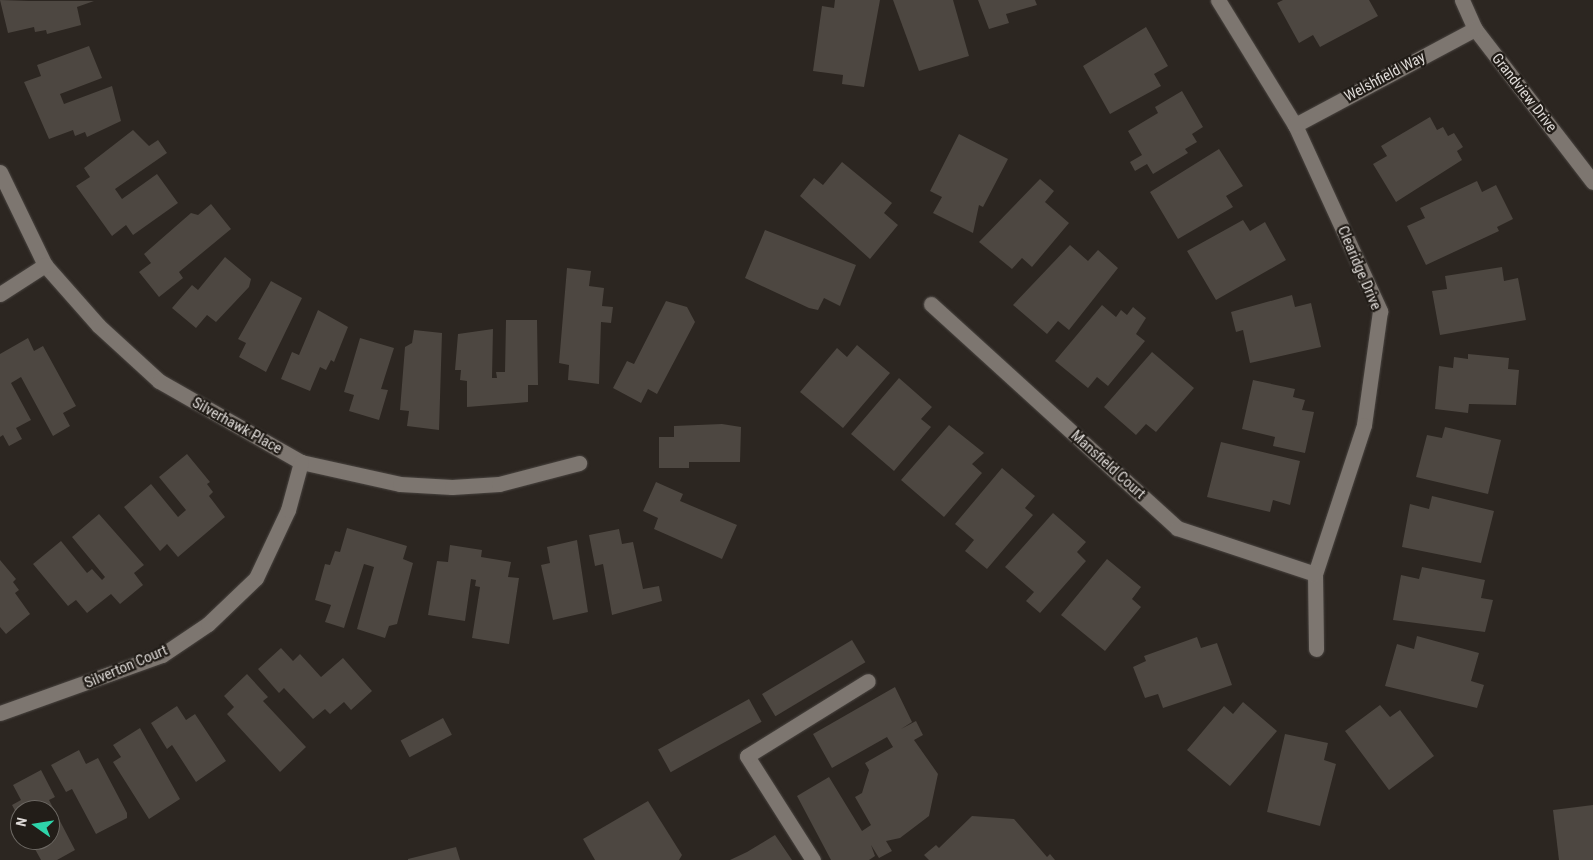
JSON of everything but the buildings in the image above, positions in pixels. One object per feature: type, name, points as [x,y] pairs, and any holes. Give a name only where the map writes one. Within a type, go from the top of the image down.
[{"type":"street","name":"Clearidge Drive","points":[[1218,0],[1295,124],[1380,312],[1364,425],[1316,574],[1316,649]]},
{"type":"street","name":"Grandview Drive","points":[[1462,0],[1475,29],[1593,182]]},
{"type":"street","name":"Welshfield Way","points":[[1295,124],[1475,29]]},
{"type":"street","name":"Silverhawk Place","points":[[0,172],[45,265],[99,326],[160,381],[301,462],[400,484],[452,487],[498,484],[579,463]]},
{"type":"street","points":[[0,294],[45,265]]},
{"type":"street","name":"Mansfield Court","points":[[931,304],[1178,528],[1316,574]]},
{"type":"street","name":"Silverton Court","points":[[0,713],[162,655],[208,624],[256,578],[288,510],[301,462]]},
{"type":"street","points":[[813,860],[747,756],[868,681]]}]
